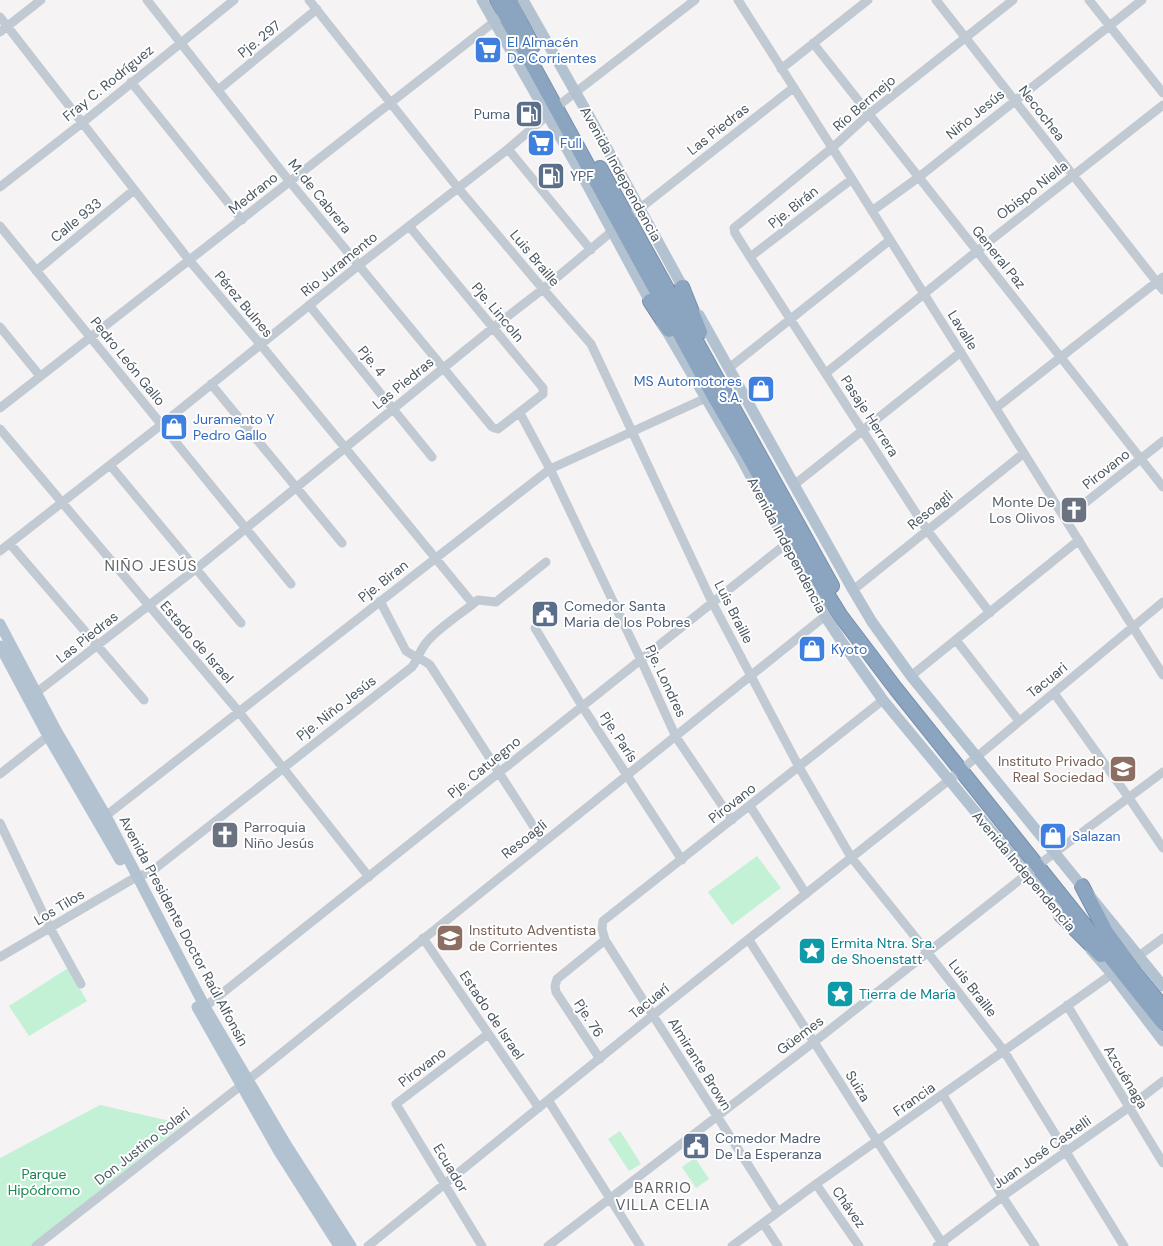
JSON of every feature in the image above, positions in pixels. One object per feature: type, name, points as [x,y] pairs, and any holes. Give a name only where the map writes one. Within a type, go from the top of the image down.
[{"type":"highway","name":"Avenida Independencia","points":[[497,0],[513,6],[556,109],[625,220],[714,395],[808,563],[840,614],[896,689],[968,764]]},
{"type":"highway","points":[[682,287],[714,395]]},
{"type":"highway","points":[[650,301],[714,395]]},
{"type":"highway","name":"Avenida Independencia","points":[[714,395],[866,638],[1047,860],[1163,1007]]},
{"type":"highway","points":[[747,453],[776,526]]},
{"type":"highway","name":"Avenida Independencia","points":[[1047,860],[1139,993],[1163,1022]]},
{"type":"highway","points":[[1082,886],[1106,932],[1133,970]]},
{"type":"highway","points":[[1060,915],[1139,993]]},
{"type":"main road","name":"Avenida Independencia","points":[[482,0],[513,6],[576,92],[625,220],[650,301]]},
{"type":"main road","name":"Avenida Independencia","points":[[556,109],[582,177],[625,220],[682,287],[853,590],[885,641],[912,676],[968,764]]},
{"type":"main road","name":"Avenida Independencia","points":[[714,395],[741,458],[776,526],[825,616],[856,662],[883,700],[1027,876],[1112,974],[1163,1041]]},
{"type":"main road","name":"Avenida Presidente Doctor Raúl Alfonsín","points":[[0,624],[52,733],[102,819],[278,1150],[339,1246]]},
{"type":"main road","name":"Avenida Presidente Doctor Raúl Alfonsín","points":[[0,646],[33,696]]},
{"type":"main road","name":"Avenida Independencia","points":[[1047,860],[1082,886],[1140,955],[1163,986]]},
{"type":"main road","name":"Avenida Presidente Doctor Raúl Alfonsín","points":[[244,1083],[351,1246]]},
{"type":"street","points":[[4,30],[41,0]]},
{"type":"street","name":"M. de Cabrera","points":[[148,0],[290,182],[492,427],[498,429],[520,413]]},
{"type":"street","name":"Fray C. Rodríguez","points":[[0,187],[234,0]]},
{"type":"street","name":"Luis Braille","points":[[310,0],[458,188],[591,344],[712,602],[799,767],[851,857],[1004,1051],[1124,1246]]},
{"type":"street","name":"Rio Juramento","points":[[0,551],[508,149],[576,92],[695,0]]},
{"type":"street","name":"Lavalle","points":[[738,0],[852,178],[1163,675]]},
{"type":"street","points":[[781,68],[868,0]]},
{"type":"street","name":"Necochea","points":[[936,0],[1074,175],[1160,279],[1163,290]]},
{"type":"street","name":"Río Bermejo","points":[[734,228],[832,148],[869,114],[1013,0]]},
{"type":"street","points":[[1089,0],[1163,93]]},
{"type":"street","name":"Niño Jesús","points":[[872,211],[918,177],[1142,0]]},
{"type":"street","name":"Medrano","points":[[0,408],[513,6]]},
{"type":"street","name":"Pje. 297","points":[[218,90],[317,9]]},
{"type":"street","name":"Pérez Bulnes","points":[[0,17],[4,30],[82,123],[189,260],[473,604]]},
{"type":"street","name":"General Paz","points":[[813,43],[1163,488]]},
{"type":"street","points":[[131,82],[242,220]]},
{"type":"street","name":"Las Piedras","points":[[33,696],[197,568],[591,250],[625,220],[793,88]]},
{"type":"street","name":"Obispo Niella","points":[[826,373],[977,251],[1163,105]]},
{"type":"street","points":[[508,149],[591,250]]},
{"type":"street","name":"Pje. Birán","points":[[750,258],[852,178]]},
{"type":"street","name":"Calle 933","points":[[36,271],[134,190]]},
{"type":"street","name":"Pedro León Gallo","points":[[0,226],[291,584]]},
{"type":"street","name":"Pje. Lincoln","points":[[409,226],[543,388],[542,394],[520,413]]},
{"type":"street","name":"Pasaje Herrera","points":[[734,228],[750,258],[927,530],[990,613]]},
{"type":"street","points":[[729,368],[890,240]]},
{"type":"street","points":[[996,408],[1160,279]]},
{"type":"street","name":"Pje. 4","points":[[310,305],[432,457]]},
{"type":"street","points":[[0,327],[40,376]]},
{"type":"street","points":[[794,485],[961,352]]},
{"type":"street","points":[[211,384],[342,543]]},
{"type":"street","name":"Pje. Biran","points":[[102,819],[550,468],[714,395]]},
{"type":"street","name":"Pje. Londres","points":[[520,413],[550,468],[676,737],[732,820]]},
{"type":"street","name":"Estado de Israel","points":[[0,430],[239,712],[369,877]]},
{"type":"street","name":"Pirovano","points":[[1066,518],[1163,441]]},
{"type":"street","name":"Resoagli","points":[[853,590],[1024,453]]},
{"type":"street","points":[[110,465],[241,623]]},
{"type":"street","points":[[912,676],[1079,540]]},
{"type":"street","points":[[10,544],[144,700]]},
{"type":"street","name":"Pje. Catuegno","points":[[202,1009],[786,544]]},
{"type":"street","points":[[473,604],[478,600],[496,602],[546,562]]},
{"type":"street","points":[[380,601],[406,651],[430,665],[543,841]]},
{"type":"street","name":"Tacuari","points":[[949,780],[1163,602]]},
{"type":"street","name":"Pje. Niño Jesús","points":[[134,879],[152,871],[412,667],[419,659],[421,650],[427,641],[473,604]]},
{"type":"street","name":"Resoagli","points":[[244,1083],[825,616]]},
{"type":"street","name":"Pje. París","points":[[535,628],[582,706],[682,860]]},
{"type":"street","points":[[956,640],[1019,721]]},
{"type":"street","points":[[1054,693],[1163,848]]},
{"type":"street","name":"Pirovano","points":[[602,929],[603,922],[883,700]]},
{"type":"street","points":[[0,774],[52,733]]},
{"type":"street","name":"Güemes","points":[[548,1246],[1163,772]]},
{"type":"street","name":"Tacuarí","points":[[368,1246],[949,780]]},
{"type":"street","points":[[750,806],[806,894]]},
{"type":"street","points":[[0,823],[50,928],[81,984]]},
{"type":"street","name":"Los Tilos","points":[[0,957],[134,879]]},
{"type":"street","name":"Almirante Brown","points":[[602,929],[605,940],[778,1212]]},
{"type":"street","name":"Estado de Israel","points":[[423,938],[539,1108]]},
{"type":"street","points":[[1140,955],[1163,938]]},
{"type":"street","name":"Pje. 76","points":[[600,1059],[556,992],[555,986],[557,979],[605,940]]},
{"type":"street","name":"Suiza","points":[[749,940],[941,1245]]},
{"type":"street","name":"Francia","points":[[732,1246],[816,1184],[1112,974]]},
{"type":"street","name":"Azcuénaga","points":[[1067,1005],[1163,1163]]},
{"type":"street","name":"Pirovano","points":[[396,1104],[488,1034]]},
{"type":"street","name":"Juan José Castelli","points":[[941,1245],[1002,1196],[1128,1108],[1163,1081]]},
{"type":"street","name":"Don Justino Solari","points":[[36,1246],[244,1083]]},
{"type":"street","points":[[942,1095],[1002,1196],[1035,1246]]},
{"type":"street","points":[[548,1100],[640,1246]]},
{"type":"street","name":"Ecuador","points":[[396,1104],[482,1246]]},
{"type":"street","name":"Chávez","points":[[816,1184],[859,1246]]},
{"type":"street","points":[[763,1223],[778,1246]]},
{"type":"green space","points":[[757,856],[781,888],[732,925],[708,892]]},
{"type":"green space","points":[[68,968],[87,1001],[29,1036],[9,1006]]},
{"type":"green space","name":"Parque Hipódromo","points":[[100,1105],[183,1124],[31,1246],[0,1246],[0,1158]]},
{"type":"green space","points":[[620,1131],[641,1164],[629,1171],[608,1139]]},
{"type":"green space","points":[[695,1158],[709,1179],[696,1188],[682,1167]]},
{"type":"place","name":"El Almacén De Corrientes","points":[[488,50]]},
{"type":"place","name":"Puma","points":[[529,114]]},
{"type":"place","name":"Full","points":[[541,143]]},
{"type":"place","name":"YPF","points":[[551,176]]},
{"type":"place","name":"MS Automotores S.A.","points":[[761,389]]},
{"type":"place","name":"Juramento Y Pedro Gallo","points":[[174,427]]},
{"type":"place","name":"Monte De Los Olivos","points":[[1074,510]]},
{"type":"place","name":"Comedor Santa Maria de los Pobres","points":[[545,614]]},
{"type":"place","name":"Kyoto","points":[[812,649]]},
{"type":"place","name":"Instituto Privado Real Sociedad","points":[[1123,769]]},
{"type":"place","name":"Parroquia Niño Jesús","points":[[225,835]]},
{"type":"place","name":"Salazan","points":[[1053,836]]},
{"type":"place","name":"Instituto Adventista de Corrientes","points":[[450,938]]},
{"type":"place","name":"Ermita Ntra. Sra. de Shoenstatt","points":[[812,951]]},
{"type":"place","name":"Tierra de María","points":[[840,994]]},
{"type":"place","name":"Comedor Madre De La Esperanza","points":[[696,1146]]},
{"type":"district","name":"NIÑO JESÚS","points":[[151,566]]},
{"type":"district","name":"BARRIO VILLA CELIA","points":[[663,1196]]}]
